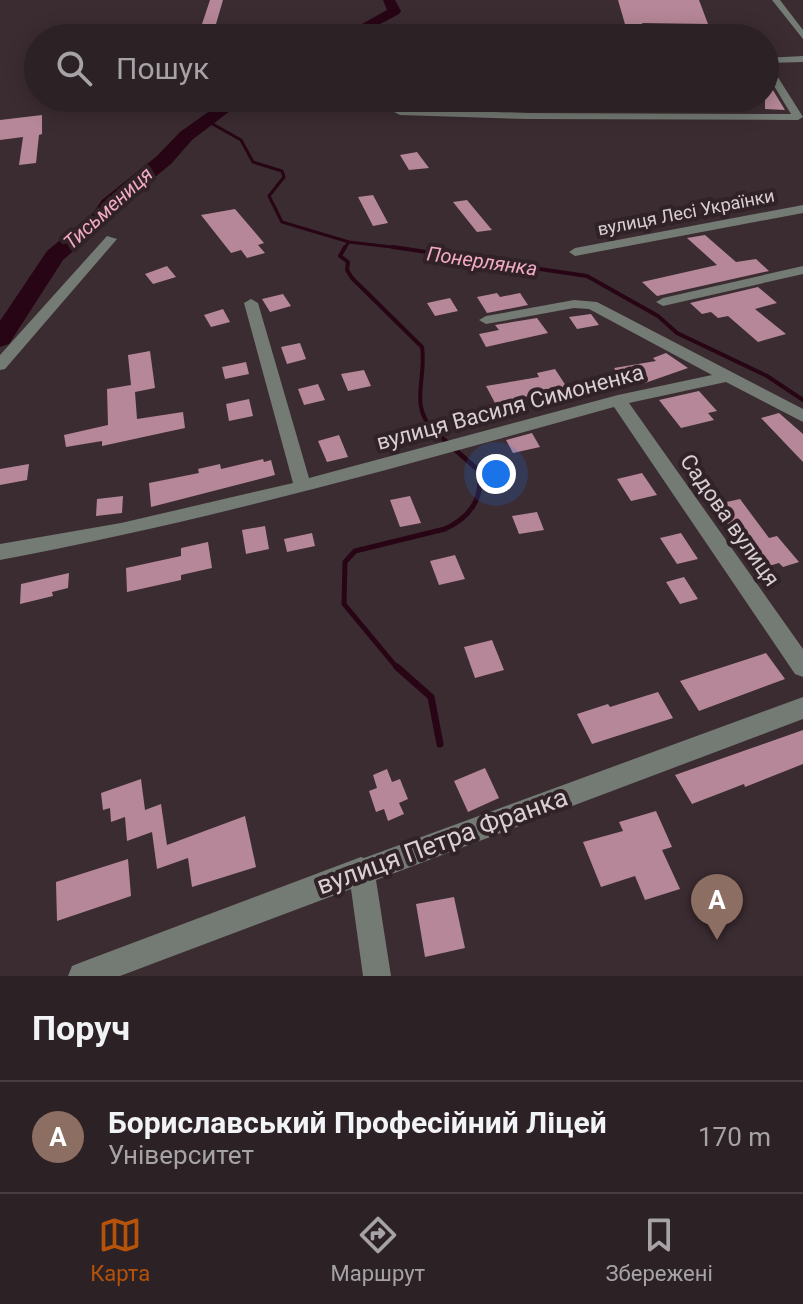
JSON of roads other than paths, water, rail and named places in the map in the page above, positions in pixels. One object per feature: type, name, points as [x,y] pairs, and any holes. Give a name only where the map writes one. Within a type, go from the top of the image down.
[{"type":"street","points":[[776,0],[803,36]]},
{"type":"street","points":[[779,61],[803,59]]},
{"type":"street","points":[[400,112],[798,117],[779,85]]},
{"type":"street","name":"вулиця Лесі Українки","points":[[575,252],[803,209]]},
{"type":"street","points":[[0,365],[111,239]]},
{"type":"street","points":[[663,302],[803,270]]},
{"type":"street","points":[[251,303],[303,487]]},
{"type":"street","name":"вулиця Василя Симоненка","points":[[486,320],[574,304],[592,305],[803,416]]},
{"type":"street","name":"вулиця Василя Симоненка","points":[[0,552],[121,530],[303,487],[618,400],[730,376]]},
{"type":"street","name":"Садова вулиця","points":[[618,400],[803,667]]},
{"type":"street","name":"вулиця Петра Франка","points":[[82,976],[803,708]]},
{"type":"street","points":[[361,870],[377,976]]},
{"type":"waterway","name":"Тисьмениця","points":[[370,24],[394,11],[389,0]]},
{"type":"waterway","name":"Тисьмениця","points":[[0,339],[55,256],[101,217],[109,204],[164,160],[186,136],[219,112]]},
{"type":"waterway","name":"Понерлянка","points":[[209,122],[241,140],[253,162],[282,171],[284,177],[269,196],[282,222],[349,242]]},
{"type":"waterway","points":[[344,249],[349,242]]},
{"type":"waterway","name":"Понерлянка","points":[[349,242],[397,248]]},
{"type":"waterway","points":[[345,247],[340,256],[348,262],[347,270],[352,278],[422,347],[420,402],[422,412],[434,431]]},
{"type":"waterway","name":"Понерлянка","points":[[393,247],[397,248]]},
{"type":"waterway","name":"Понерлянка","points":[[397,248],[409,249]]},
{"type":"waterway","name":"Понерлянка","points":[[397,248],[587,276],[658,316],[677,333],[767,376],[803,400]]},
{"type":"waterway","points":[[398,669],[344,604],[345,562],[355,551],[445,529],[461,519],[473,506],[479,489],[478,470],[434,431]]},
{"type":"waterway","points":[[397,667],[431,697],[440,744]]},
{"type":"place","name":"Бориславський Професійний Ліцей","points":[[717,940]]}]
